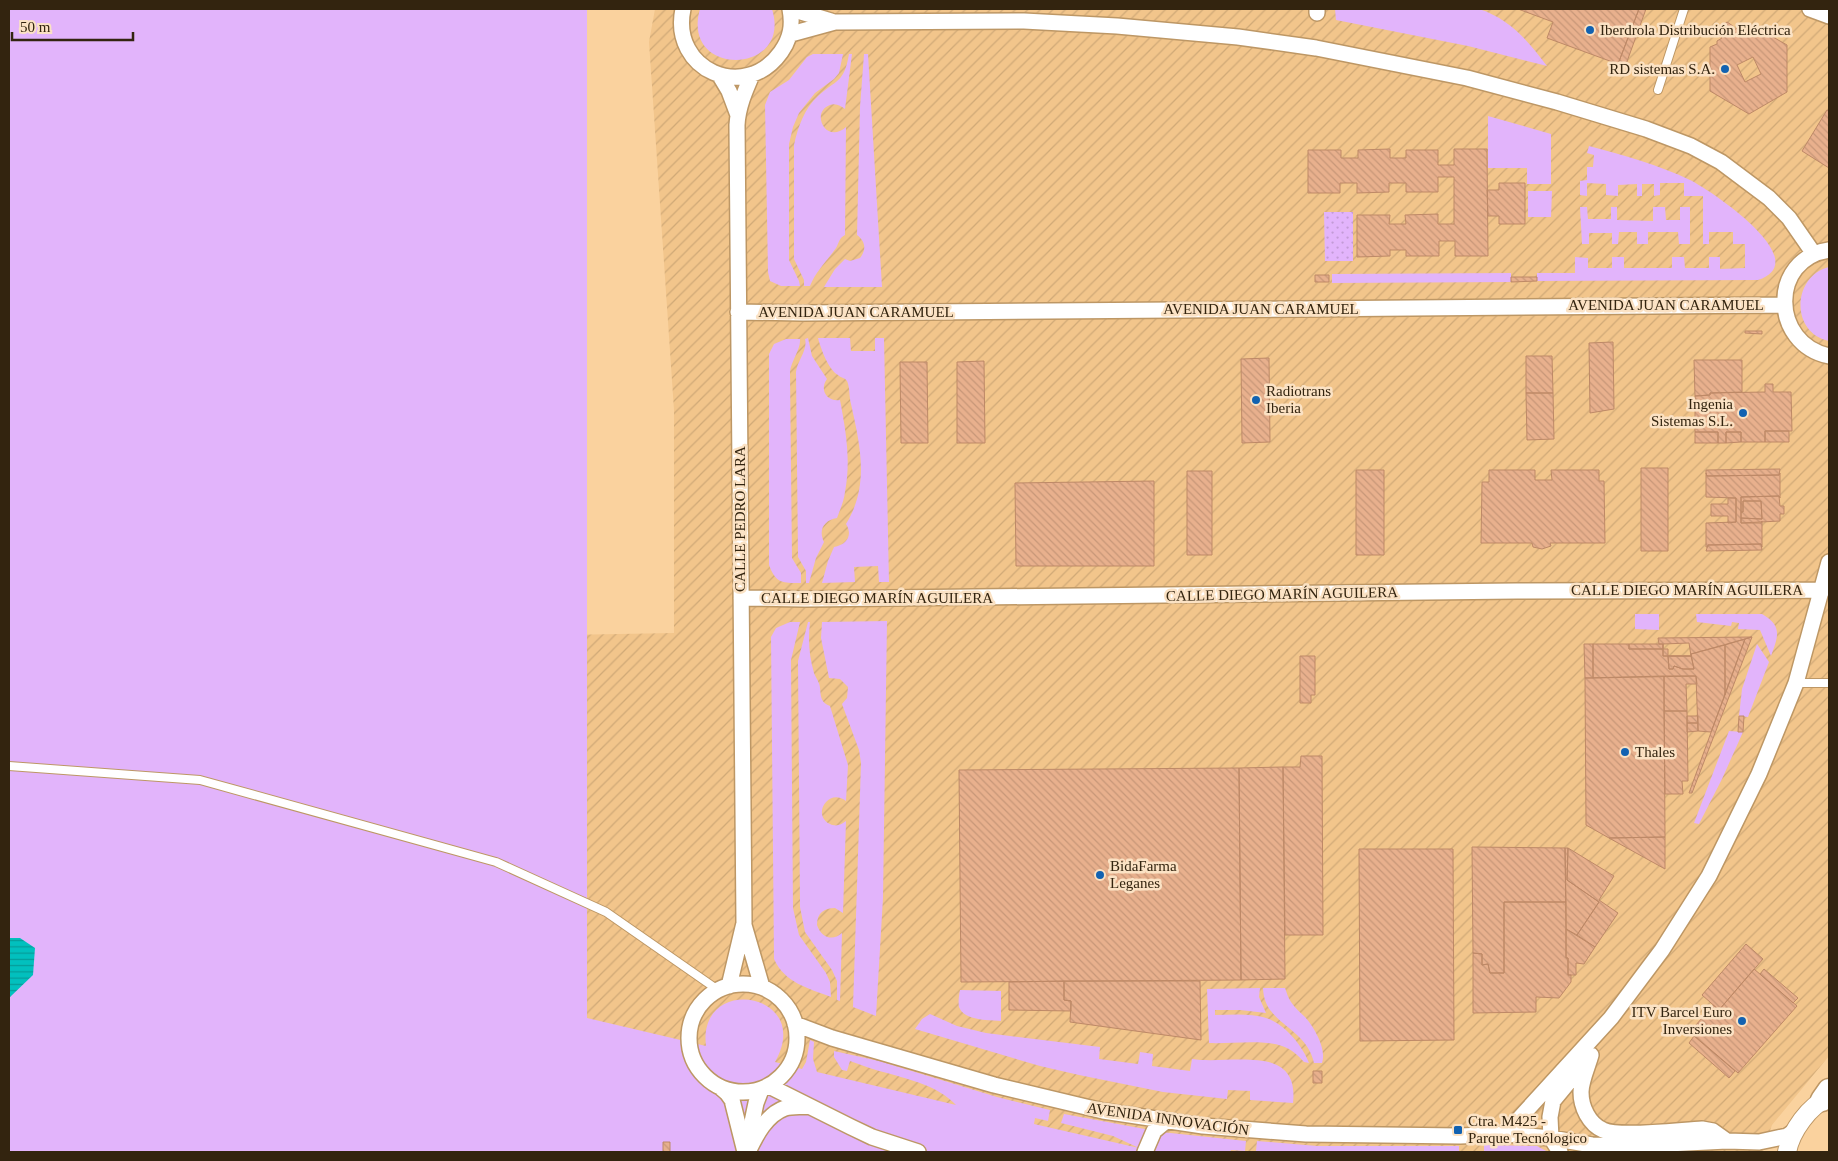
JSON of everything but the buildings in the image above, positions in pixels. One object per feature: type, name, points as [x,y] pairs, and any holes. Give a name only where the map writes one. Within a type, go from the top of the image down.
[{"type":"street","points":[[683,9],[681,27],[684,43],[693,58],[705,69],[720,76],[752,75],[764,70],[775,61],[791,34],[791,9],[809,16],[835,22]]},
{"type":"street","points":[[1810,9],[1829,16]]},
{"type":"street","points":[[791,34],[835,22],[1024,15],[1238,37],[1306,47],[1457,76],[1558,102],[1669,137],[1691,146],[1721,162],[1749,181],[1790,218],[1814,254]]},
{"type":"street","name":"CALLE PEDRO LARA","points":[[752,75],[738,115],[740,598],[744,923],[762,987]]},
{"type":"street","name":"CALLE PEDRO LARA","points":[[720,76],[729,91],[738,115]]},
{"type":"street","points":[[1829,250],[1814,254],[1806,260],[1792,275],[1784,294],[1787,320],[1794,335],[1805,346],[1820,354],[1829,356]]},
{"type":"street","name":"AVENIDA JUAN CARAMUEL","points":[[738,312],[1784,305]]},
{"type":"street","points":[[1505,1134],[1612,1018],[1662,950],[1709,876],[1759,774],[1796,683],[1829,562]]},
{"type":"street","name":"CALLE DIEGO MARÍN AGUILERA","points":[[740,598],[1822,590]]},
{"type":"street","name":"CALLE PEDRO LARA","points":[[724,988],[744,923]]},
{"type":"street","points":[[718,1087],[739,1093],[765,1088],[779,1079],[793,1060],[798,1036],[795,1024],[788,1008],[777,996],[762,987],[745,984],[724,988],[709,996],[695,1012],[691,1022],[689,1044],[691,1054],[701,1074],[718,1087],[727,1093],[732,1100],[746,1152]]},
{"type":"street","points":[[1560,1152],[1551,1138],[1550,1117],[1553,1101],[1591,1055],[1612,1018]]},
{"type":"street","name":"AVENIDA INNOVACIÓN","points":[[795,1024],[832,1038],[994,1085],[1102,1111],[1245,1130],[1306,1134],[1469,1136],[1505,1134],[1551,1138],[1592,1145],[1628,1146],[1774,1140],[1787,1136],[1796,1130]]},
{"type":"street","points":[[1591,1055],[1581,1091],[1583,1106],[1589,1119],[1602,1130],[1618,1134],[1702,1129],[1713,1131],[1727,1141]]},
{"type":"street","points":[[765,1088],[808,1106],[872,1137],[918,1152]]},
{"type":"street","points":[[746,1152],[756,1103],[765,1088]]},
{"type":"street","points":[[1788,1152],[1796,1130],[1808,1114],[1827,1096]]},
{"type":"street","points":[[746,1152],[757,1133],[771,1116],[785,1108],[808,1106]]},
{"type":"street","points":[[1145,1152],[1154,1131],[1166,1121]]},
{"type":"lane","points":[[1658,90],[1684,9]]},
{"type":"lane","points":[[1796,683],[1829,684]]},
{"type":"lane","points":[[9,766],[200,780],[496,862],[606,912],[724,988]]},
{"type":"shaded area","points":[[9,9],[587,9],[587,1018],[706,1046],[708,1023],[719,1008],[734,1001],[752,1000],[768,1007],[780,1020],[783,1038],[775,1062],[802,1069],[806,1062],[810,1040],[814,1042],[813,1059],[817,1072],[956,1105],[949,1098],[924,1084],[850,1061],[847,1071],[842,1070],[834,1057],[834,1051],[879,1061],[997,1097],[1050,1110],[1048,1121],[1035,1118],[1034,1124],[1139,1148],[1113,1136],[1061,1123],[1064,1114],[1161,1132],[1246,1141],[1245,1151],[9,1152]]},
{"type":"shaded area","points":[[655,9],[1829,9],[1829,1056],[1772,1125],[1762,1152],[9,1152],[9,645],[674,633],[674,410],[649,42]]},
{"type":"shaded area","points":[[700,9],[772,9],[774,31],[767,47],[753,57],[736,60],[720,57],[706,48],[698,32]]},
{"type":"shaded area","points":[[1335,9],[1479,9],[1490,13],[1518,32],[1547,66],[1468,46],[1336,20]]},
{"type":"shaded area","points":[[813,54],[843,54],[839,73],[815,93],[799,113],[793,127],[789,144],[789,260],[800,286],[781,286],[770,281],[768,272],[765,105],[770,92],[789,80],[807,57]]},
{"type":"shaded area","points":[[849,54],[852,54],[845,109],[832,104],[824,109],[821,114],[821,120],[827,130],[839,132],[846,127],[845,235],[840,239],[836,248],[818,271],[810,286],[804,286],[804,280],[794,259],[794,145],[805,112],[818,96],[839,80],[845,70]]},
{"type":"shaded area","points":[[864,54],[868,54],[882,287],[824,287],[835,269],[845,259],[850,261],[860,258],[864,248],[862,240],[857,235],[860,107]]},
{"type":"shaded area","points":[[1488,116],[1551,134],[1551,184],[1527,184],[1527,168],[1488,168]]},
{"type":"shaded area","points":[[1589,146],[1666,170],[1702,187],[1736,211],[1768,243],[1775,258],[1773,271],[1758,280],[1537,281],[1537,273],[1575,273],[1575,257],[1588,258],[1588,268],[1612,268],[1612,257],[1624,257],[1624,268],[1672,268],[1672,257],[1684,257],[1685,268],[1709,268],[1709,257],[1720,257],[1720,269],[1745,268],[1745,244],[1733,244],[1733,232],[1709,232],[1709,244],[1703,244],[1703,196],[1684,196],[1684,183],[1660,183],[1660,195],[1654,196],[1654,184],[1642,184],[1642,196],[1637,196],[1637,184],[1618,185],[1618,196],[1606,195],[1606,184],[1587,183],[1587,196],[1580,195],[1580,181],[1587,180],[1587,167],[1593,167],[1594,155],[1587,153]]},
{"type":"shaded area","points":[[1528,191],[1552,191],[1551,217],[1528,217]]},
{"type":"shaded area","points":[[1580,207],[1587,207],[1588,219],[1611,219],[1611,207],[1617,207],[1617,220],[1653,221],[1653,207],[1665,207],[1666,220],[1680,220],[1680,207],[1690,207],[1690,244],[1679,244],[1678,232],[1648,232],[1648,244],[1637,244],[1637,232],[1619,232],[1618,244],[1612,244],[1612,233],[1589,233],[1589,244],[1582,244]]},
{"type":"shaded area","points":[[1324,212],[1353,212],[1353,261],[1325,261]]},
{"type":"shaded area","points":[[1829,267],[1829,341],[1816,336],[1807,327],[1802,316],[1800,304],[1802,292],[1808,281],[1817,272]]},
{"type":"shaded area","points":[[1511,273],[1511,282],[1332,283],[1332,274]]},
{"type":"shaded area","points":[[808,338],[812,356],[827,379],[824,391],[831,399],[840,400],[846,435],[848,469],[841,509],[837,518],[832,519],[823,526],[822,538],[824,542],[816,558],[809,583],[806,583],[806,571],[798,557],[796,372],[804,351],[805,339]]},
{"type":"shaded area","points":[[818,338],[850,338],[851,351],[875,351],[875,338],[884,338],[889,582],[879,582],[878,566],[854,567],[855,582],[822,583],[834,547],[845,542],[849,536],[846,524],[858,495],[861,465],[848,383],[834,372],[828,364]]},
{"type":"shaded area","points":[[786,339],[800,339],[790,372],[792,558],[801,573],[801,583],[789,583],[777,579],[769,565],[769,354],[774,344]]},
{"type":"shaded area","points":[[1635,614],[1659,614],[1659,630],[1635,629]]},
{"type":"shaded area","points":[[1696,614],[1762,614],[1769,618],[1777,632],[1776,643],[1771,656],[1760,630],[1738,629],[1739,623],[1732,622],[1731,626],[1697,622]]},
{"type":"shaded area","points":[[887,621],[883,898],[876,1016],[853,1007],[861,763],[859,750],[842,704],[847,698],[848,687],[840,679],[829,678],[821,638],[822,622]]},
{"type":"shaded area","points":[[790,622],[800,622],[791,660],[793,908],[799,935],[826,973],[830,982],[831,997],[798,984],[784,974],[774,959],[771,637],[776,628]]},
{"type":"shaded area","points":[[808,622],[810,622],[809,648],[814,673],[824,703],[830,706],[848,765],[846,801],[834,797],[824,804],[822,809],[822,815],[830,824],[838,825],[846,821],[843,913],[835,908],[824,910],[818,917],[817,925],[821,933],[827,937],[831,938],[842,933],[840,1001],[837,1000],[837,981],[832,970],[805,932],[800,907],[798,661]]},
{"type":"shaded area","points":[[1757,644],[1769,662],[1748,717],[1739,716],[1742,689]]},
{"type":"shaded area","points":[[1729,731],[1743,732],[1699,824],[1694,823]]},
{"type":"shaded area","points":[[1260,988],[1259,997],[1266,1013],[1215,1010],[1215,1015],[1254,1015],[1273,1021],[1292,1036],[1309,1063],[1304,1062],[1288,1049],[1274,1044],[1255,1042],[1209,1043],[1207,989]]},
{"type":"shaded area","points":[[1263,988],[1285,988],[1294,1006],[1309,1021],[1319,1038],[1323,1051],[1322,1063],[1314,1063],[1310,1051],[1303,1041],[1270,1010],[1265,1000]]},
{"type":"shaded area","points":[[960,990],[1001,991],[1001,1021],[977,1019],[962,1012],[959,1007]]},
{"type":"shaded area","points":[[930,1014],[957,1026],[986,1033],[1100,1047],[1099,1059],[1138,1064],[1140,1052],[1153,1054],[1152,1066],[1190,1071],[1192,1059],[1259,1060],[1274,1064],[1286,1071],[1292,1084],[1293,1103],[1250,1100],[1250,1091],[1228,1090],[1227,1099],[1163,1092],[1040,1066],[915,1029],[922,1019]]},
{"type":"shaded area","points":[[1257,1141],[1317,1146],[1459,1146],[1459,1152],[1270,1152],[1256,1151]]},
{"type":"shaded area","points":[[1484,1145],[1537,1146],[1548,1152],[1484,1152]]},
{"type":"water","points":[[9,938],[20,938],[35,948],[33,975],[9,998]]},
{"type":"place","name":"Iberdrola Distribución Eléctrica","points":[[1590,30]]},
{"type":"place","name":"RD sistemas S.A.","points":[[1725,69]]},
{"type":"place","name":"Radiotrans Iberia","points":[[1256,400]]},
{"type":"place","name":"Ingenia Sistemas S.L.","points":[[1743,413]]},
{"type":"place","name":"Thales","points":[[1625,752]]},
{"type":"place","name":"BidaFarma Leganes","points":[[1100,875]]},
{"type":"place","name":"ITV Barcel Euro Inversiones","points":[[1742,1021]]},
{"type":"place","name":"Ctra. M425 - Parque Tecnólogico","points":[[1458,1130]]}]
